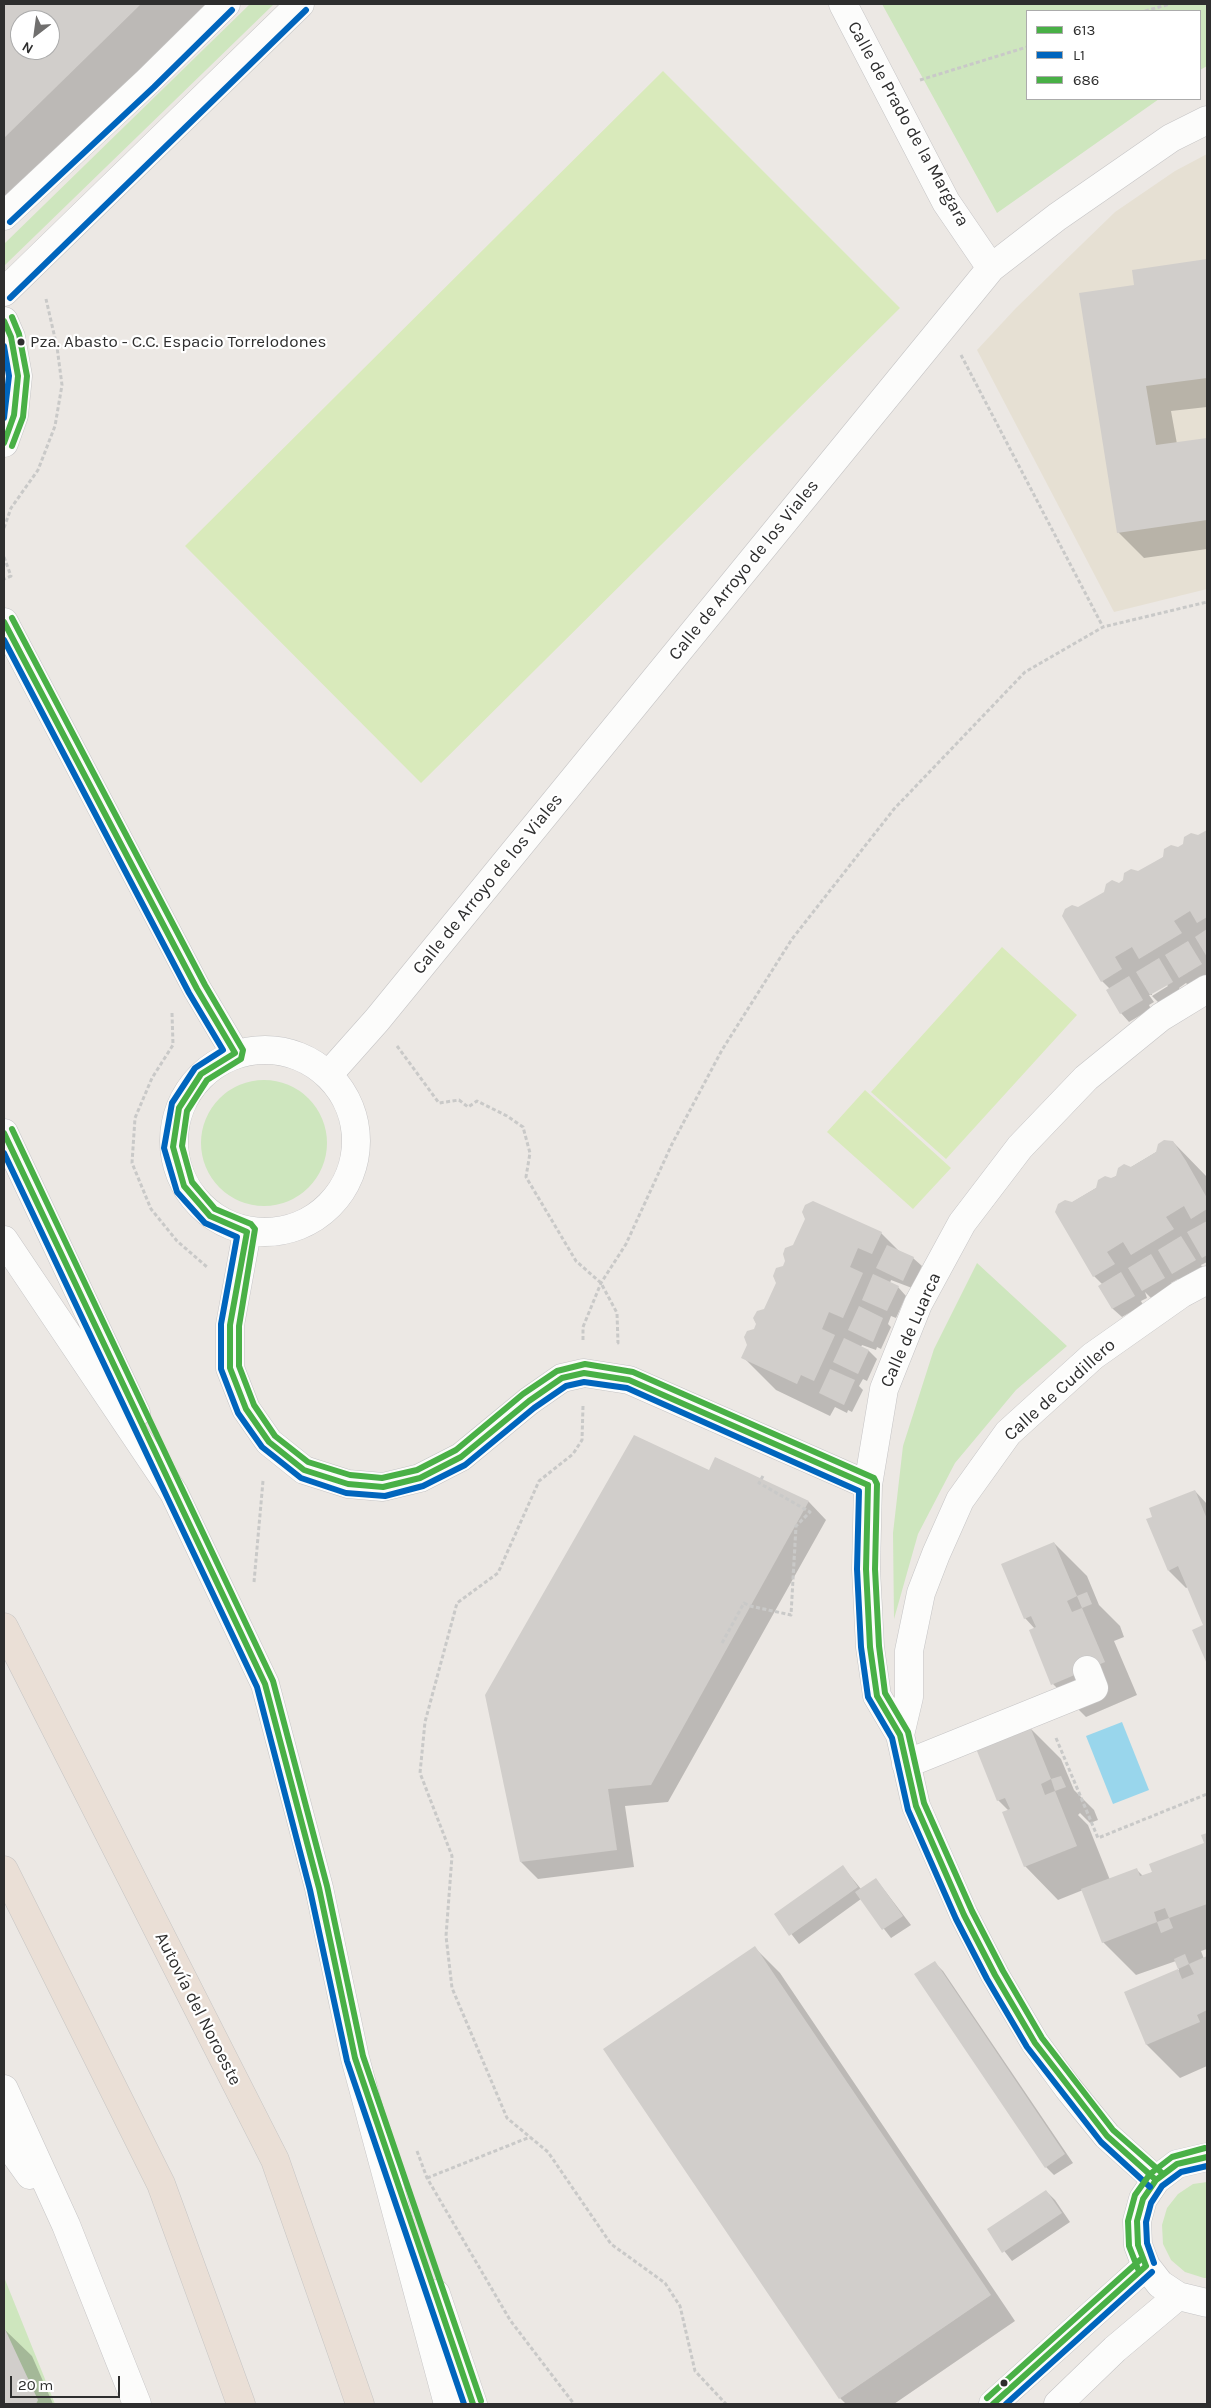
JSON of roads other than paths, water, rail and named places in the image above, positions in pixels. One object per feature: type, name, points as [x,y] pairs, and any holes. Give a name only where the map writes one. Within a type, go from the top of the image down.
[{"type":"highway","name":"Autovía del Noroeste","points":[[4,1627],[275,2160],[360,2404]]},
{"type":"highway","points":[[4,1870],[161,2184],[241,2404]]},
{"type":"street","points":[[4,216],[148,81],[226,4]]},
{"type":"street","points":[[4,292],[300,4]]},
{"type":"street","name":"Calle de Prado de la Margara","points":[[843,4],[946,202],[991,268]]},
{"type":"street","name":"Calle de Arroyo de los Viales","points":[[329,1074],[377,1020],[991,268],[1056,217],[1171,138],[1207,120]]},
{"type":"street","points":[[4,321],[12,337],[18,376],[14,415],[4,443]]},
{"type":"street","points":[[4,622],[196,989],[235,1053]]},
{"type":"street","name":"Calle de Luarca","points":[[1156,2180],[1107,2136],[1035,2043],[995,1975],[964,1915],[916,1806],[900,1735],[877,1696],[870,1647],[866,1569],[868,1485],[884,1389],[918,1304],[962,1224],[1020,1147],[1086,1078],[1160,1017],[1207,989]]},
{"type":"street","points":[[268,1048],[301,1056],[329,1074],[351,1107],[358,1146],[348,1184],[322,1214],[287,1231],[248,1232],[210,1216],[184,1186],[173,1147],[179,1108],[201,1074],[235,1053],[268,1048]]},
{"type":"street","points":[[4,1133],[264,1684],[319,1888],[355,2058],[448,2404]]},
{"type":"street","points":[[248,1232],[230,1325],[230,1368],[246,1409],[269,1442],[304,1470],[348,1484],[383,1487],[420,1478],[461,1457],[529,1401],[562,1378],[584,1373],[629,1380],[868,1485]]},
{"type":"street","points":[[4,1240],[174,1493]]},
{"type":"street","name":"Calle de Cudillero","points":[[900,1735],[909,1697],[909,1651],[921,1593],[960,1500],[1008,1434],[1093,1356],[1181,1294],[1207,1280]]},
{"type":"street","points":[[906,1764],[1094,1688],[1086,1670]]},
{"type":"street","points":[[355,2058],[473,2404]]},
{"type":"street","points":[[4,2090],[66,2225],[137,2404]]},
{"type":"street","points":[[4,2139],[66,2225]]},
{"type":"street","points":[[1207,2157],[1177,2164],[1156,2180],[1143,2199],[1137,2222],[1138,2245],[1146,2266],[1160,2284],[1178,2296],[1207,2303]]},
{"type":"street","points":[[993,2404],[1146,2266]]},
{"type":"street","points":[[1058,2404],[1115,2349],[1178,2296]]},
{"type":"water","points":[[1122,1722],[1149,1790],[1113,1804],[1086,1736]]},
{"type":"place","name":"Pza. Abasto - C.C. Espacio Torrelodones","points":[[21,342]]}]
